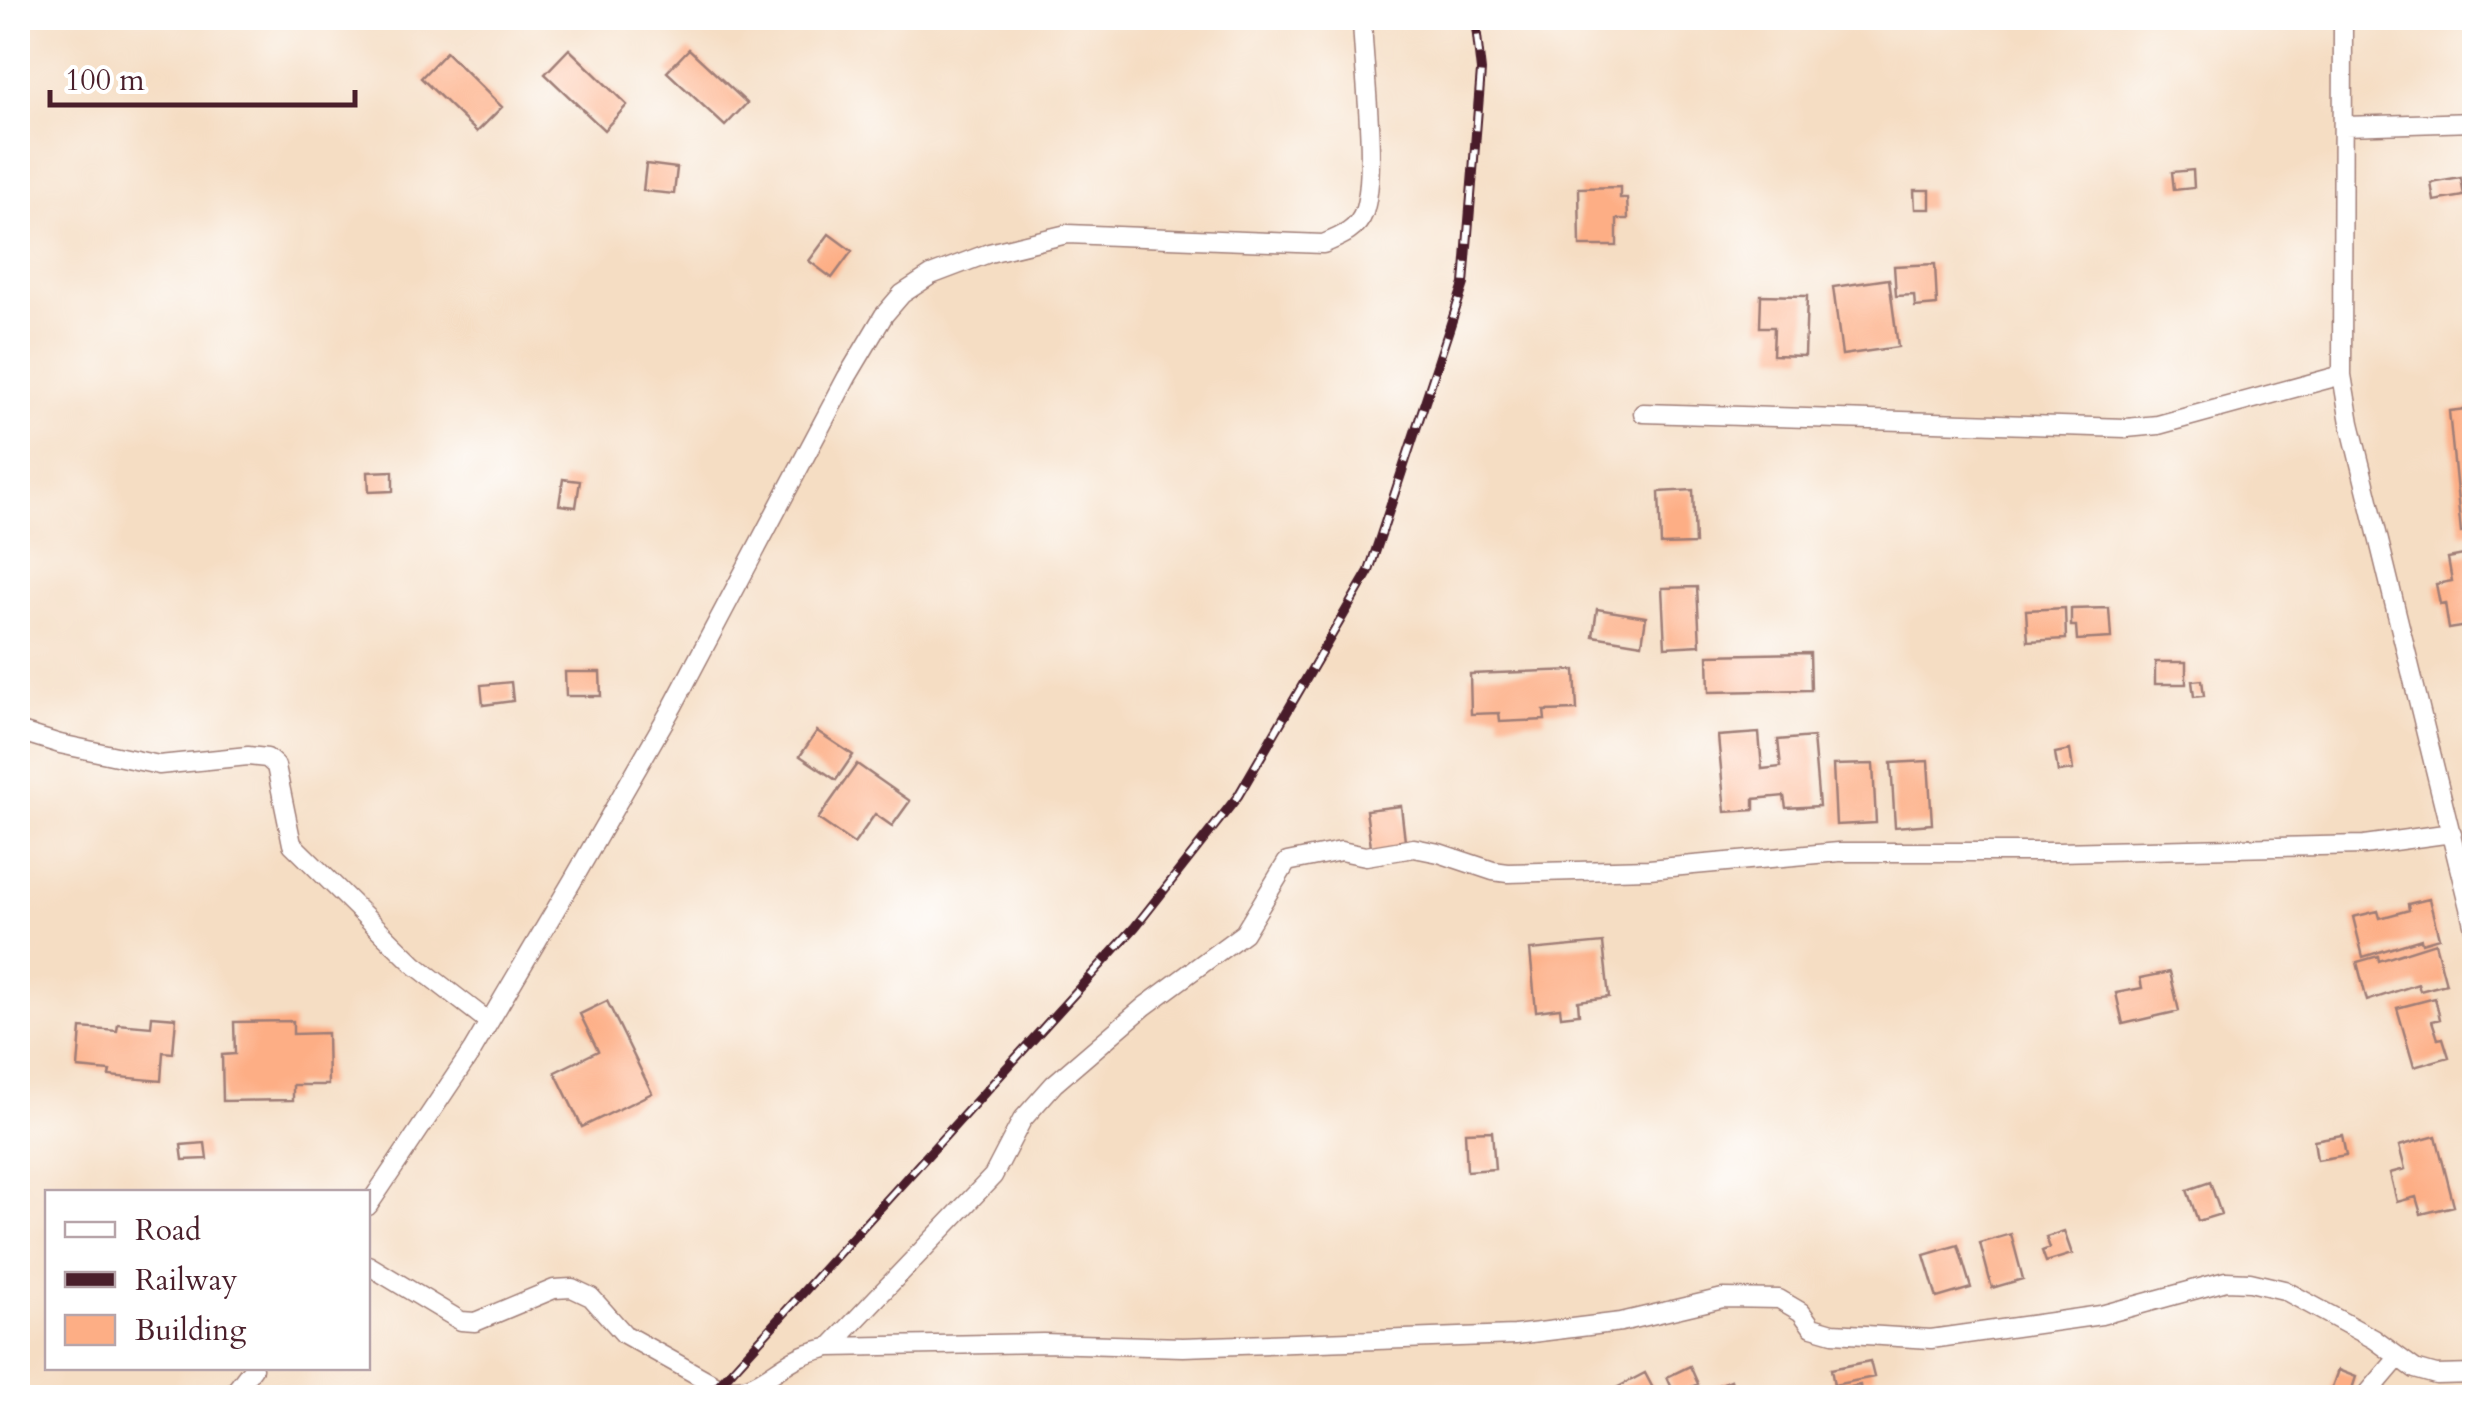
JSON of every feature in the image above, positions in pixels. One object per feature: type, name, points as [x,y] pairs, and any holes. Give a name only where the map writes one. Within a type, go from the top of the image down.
[{"type":"street","points":[[370,1203],[489,1022],[673,706],[847,377],[902,294],[931,275],[989,253],[1067,234],[1323,244],[1348,234],[1364,214],[1370,164],[1362,18]]},
{"type":"street","points":[[2343,18],[2342,376],[2350,423],[2452,834],[2468,872],[2474,928]]},
{"type":"street","points":[[2344,126],[2474,122]]},
{"type":"street","points":[[1643,413],[2126,428],[2158,426],[2342,376]]},
{"type":"street","points":[[18,730],[60,744],[159,764],[248,756],[267,758],[276,766],[292,844],[416,964],[489,1022]]},
{"type":"street","points":[[830,1347],[994,1176],[1022,1120],[1054,1084],[1146,1006],[1244,933],[1286,862],[1340,851],[1366,856],[1414,848],[1439,852],[1493,872],[1561,872],[1650,869],[1839,852],[2364,845],[2452,834]]},
{"type":"street","points":[[370,1266],[462,1321],[475,1322],[554,1289],[572,1288],[591,1297],[624,1334],[734,1394],[800,1356],[830,1347],[1043,1343],[1183,1347],[1514,1335],[1621,1322],[1722,1298],[1779,1300],[1801,1312],[1812,1328],[1833,1333],[1931,1339],[2101,1315],[2226,1281],[2284,1290],[2374,1340],[2414,1369],[2436,1376],[2474,1374]]},
{"type":"street","points":[[2364,1398],[2398,1358]]},
{"type":"street","points":[[230,1398],[251,1370]]},
{"type":"building","points":[[569,49],[627,105],[604,130],[545,74]]},
{"type":"building","points":[[689,49],[747,103],[725,126],[667,72]]},
{"type":"building","points":[[446,52],[502,107],[477,132],[421,78]]},
{"type":"building","points":[[18,99],[28,109],[18,120]]},
{"type":"building","points":[[646,164],[677,168],[674,194],[643,191]]},
{"type":"building","points":[[2193,170],[2194,188],[2174,190],[2172,172]]},
{"type":"building","points":[[2461,178],[2464,196],[2434,201],[2431,183]]},
{"type":"building","points":[[1620,187],[1620,198],[1627,198],[1628,219],[1617,219],[1617,246],[1580,246],[1579,188]]},
{"type":"building","points":[[1914,190],[1930,190],[1930,209],[1915,209]]},
{"type":"building","points":[[829,234],[852,251],[832,278],[809,261]]},
{"type":"building","points":[[1935,264],[1937,305],[1915,307],[1914,295],[1896,296],[1894,266]]},
{"type":"building","points":[[1889,279],[1898,347],[1842,355],[1833,287]]},
{"type":"building","points":[[1761,295],[1807,296],[1805,356],[1773,355],[1774,327],[1760,327]]},
{"type":"building","points":[[2474,408],[2474,532],[2461,533],[2449,411]]},
{"type":"building","points":[[393,471],[393,491],[369,492],[368,472]]},
{"type":"building","points":[[563,479],[580,481],[576,507],[559,505]]},
{"type":"building","points":[[1693,490],[1695,544],[1661,545],[1659,492]]},
{"type":"building","points":[[2474,553],[2474,625],[2449,629],[2445,603],[2440,604],[2436,584],[2452,581],[2448,558]]},
{"type":"building","points":[[1697,587],[1700,645],[1665,647],[1662,588]]},
{"type":"building","points":[[2065,608],[2066,639],[2028,641],[2026,610]]},
{"type":"building","points":[[2109,608],[2111,638],[2077,640],[2076,626],[2071,626],[2071,609]]},
{"type":"building","points":[[1597,609],[1646,617],[1642,644],[1593,636]]},
{"type":"building","points":[[1810,653],[1811,690],[1709,692],[1708,655]]},
{"type":"building","points":[[2155,662],[2186,662],[2186,684],[2155,684]]},
{"type":"building","points":[[1575,670],[1577,710],[1544,711],[1545,720],[1500,722],[1499,713],[1471,714],[1470,674]]},
{"type":"building","points":[[565,672],[600,672],[601,696],[566,696]]},
{"type":"building","points":[[2202,680],[2204,696],[2194,697],[2192,681]]},
{"type":"building","points":[[511,682],[513,701],[483,705],[481,685]]},
{"type":"building","points":[[817,731],[853,755],[836,780],[800,756]]},
{"type":"building","points":[[1759,733],[1762,769],[1781,767],[1778,740],[1813,737],[1819,806],[1786,808],[1784,796],[1754,799],[1754,810],[1725,812],[1718,736]]},
{"type":"building","points":[[2070,750],[2073,770],[2058,772],[2055,753]]},
{"type":"building","points":[[1928,761],[1932,824],[1895,827],[1891,763]]},
{"type":"building","points":[[857,764],[910,801],[892,826],[875,814],[854,844],[818,819]]},
{"type":"building","points":[[1873,764],[1876,823],[1836,825],[1833,765]]},
{"type":"building","points":[[1401,806],[1406,850],[1372,854],[1366,810]]},
{"type":"building","points":[[2429,899],[2439,938],[2422,943],[2421,939],[2363,957],[2353,917],[2378,911],[2380,918],[2409,910],[2408,904]]},
{"type":"building","points":[[1603,943],[1609,997],[1578,1001],[1579,1014],[1561,1016],[1560,1008],[1536,1011],[1530,950]]},
{"type":"building","points":[[2435,943],[2446,984],[2420,991],[2418,984],[2367,1001],[2357,962],[2378,956],[2379,961]]},
{"type":"building","points":[[2170,972],[2179,1011],[2123,1024],[2116,993],[2142,988],[2140,978]]},
{"type":"building","points":[[2435,998],[2440,1019],[2432,1021],[2449,1057],[2414,1067],[2397,1008]]},
{"type":"building","points":[[607,1001],[652,1093],[582,1127],[555,1072],[598,1051],[580,1014]]},
{"type":"building","points":[[152,1016],[176,1018],[173,1053],[163,1052],[161,1081],[109,1076],[110,1071],[78,1068],[81,1028],[117,1031],[118,1024],[151,1027]]},
{"type":"building","points":[[293,1021],[293,1034],[327,1033],[328,1085],[293,1085],[293,1100],[223,1101],[222,1055],[235,1054],[234,1022]]},
{"type":"building","points":[[1492,1131],[1495,1169],[1467,1171],[1465,1132]]},
{"type":"building","points":[[2342,1135],[2346,1155],[2317,1160],[2314,1140]]},
{"type":"building","points":[[2436,1136],[2454,1206],[2421,1214],[2416,1197],[2397,1202],[2390,1173],[2405,1169],[2399,1146]]},
{"type":"building","points":[[205,1143],[207,1159],[183,1160],[181,1145]]},
{"type":"building","points":[[2210,1182],[2221,1214],[2198,1221],[2187,1190]]},
{"type":"building","points":[[2064,1231],[2072,1254],[2046,1262],[2042,1251],[2050,1248],[2046,1237]]},
{"type":"building","points":[[2011,1234],[2023,1279],[1992,1288],[1980,1243]]},
{"type":"building","points":[[1958,1245],[1971,1288],[1937,1298],[1924,1255]]},
{"type":"building","points":[[1870,1361],[1874,1377],[1834,1385],[1831,1369]]},
{"type":"building","points":[[1690,1366],[1698,1384],[1675,1395],[1667,1377]]},
{"type":"building","points":[[2338,1370],[2356,1377],[2349,1398],[2328,1398]]},
{"type":"building","points":[[1645,1373],[1658,1398],[1597,1398]]},
{"type":"building","points":[[1731,1380],[1737,1398],[1694,1398],[1693,1395]]},
{"type":"building","points":[[1860,1385],[1862,1398],[1838,1398],[1836,1390]]},
{"type":"railway","points":[[707,1398],[1135,927],[1238,796],[1369,571],[1464,284],[1481,71],[1475,18]]}]
